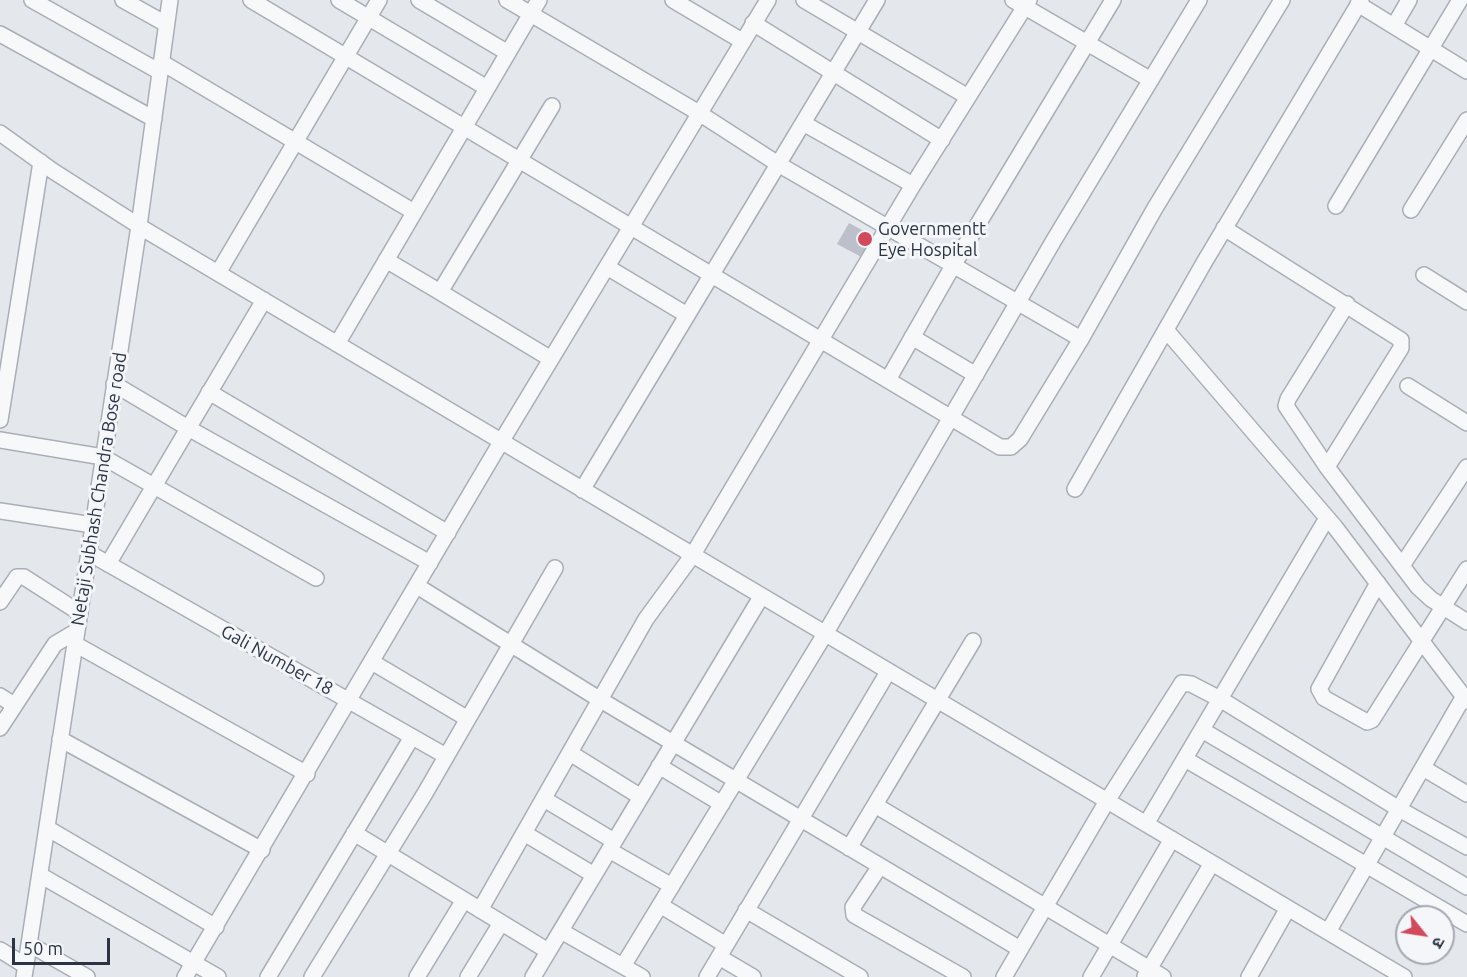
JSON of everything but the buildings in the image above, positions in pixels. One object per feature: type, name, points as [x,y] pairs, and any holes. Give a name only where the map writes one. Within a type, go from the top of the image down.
[{"type":"street","points":[[32,0],[160,67],[414,212]]},
{"type":"street","points":[[123,0],[166,24]]},
{"type":"street","name":"Netaji Subhash Chandra Bose road","points":[[25,972],[139,226],[170,0]]},
{"type":"street","points":[[251,0],[889,378],[1000,447],[1011,447],[1020,439],[1081,339],[1155,208],[1282,0]]},
{"type":"street","points":[[339,0],[487,88]]},
{"type":"street","points":[[218,273],[380,0]]},
{"type":"street","points":[[419,0],[508,53]]},
{"type":"street","points":[[507,0],[699,113],[778,164],[891,227],[1081,339]]},
{"type":"street","points":[[337,344],[539,0]]},
{"type":"street","points":[[673,0],[742,41]]},
{"type":"street","points":[[185,977],[307,774],[501,442],[766,0]]},
{"type":"street","points":[[804,0],[968,97]]},
{"type":"street","points":[[582,490],[877,0]]},
{"type":"street","points":[[889,378],[954,264],[1113,0]]},
{"type":"street","points":[[623,966],[825,634],[1199,0]]},
{"type":"street","points":[[1394,26],[1409,0]]},
{"type":"street","points":[[1336,206],[1460,0]]},
{"type":"street","points":[[480,910],[646,619],[692,556],[820,339],[891,227],[913,185],[968,97],[1022,2],[1151,80]]},
{"type":"street","points":[[1075,489],[1224,228],[1359,2],[1467,71]]},
{"type":"street","points":[[753,23],[942,140]]},
{"type":"street","points":[[0,34],[153,118]]},
{"type":"street","points":[[440,292],[552,106]]},
{"type":"street","points":[[1411,210],[1467,120]]},
{"type":"street","points":[[802,123],[913,185]]},
{"type":"street","points":[[0,133],[139,226],[1404,977]]},
{"type":"street","points":[[0,420],[41,162]]},
{"type":"street","points":[[1224,228],[1397,336],[1402,344],[1327,467]]},
{"type":"street","points":[[386,260],[551,359]]},
{"type":"street","points":[[607,267],[687,315]]},
{"type":"street","points":[[1424,275],[1467,302]]},
{"type":"street","points":[[108,564],[264,300]]},
{"type":"street","points":[[1347,304],[1286,403],[1288,410],[1327,467],[1424,594],[1467,621]]},
{"type":"street","points":[[1166,330],[1327,518],[1465,699],[1328,932]]},
{"type":"street","points":[[912,337],[976,375]]},
{"type":"street","points":[[114,384],[188,428],[430,563]]},
{"type":"street","points":[[1407,386],[1467,423]]},
{"type":"street","points":[[209,392],[448,533]]},
{"type":"street","points":[[0,440],[103,457],[316,578]]},
{"type":"street","points":[[1402,564],[1467,467]]},
{"type":"street","points":[[0,511],[93,525]]},
{"type":"street","points":[[1146,824],[1327,518]]},
{"type":"street","name":"Gali Number 18","points":[[89,553],[446,756]]},
{"type":"street","points":[[312,977],[468,719],[555,568]]},
{"type":"street","points":[[1378,584],[1318,688],[1320,695],[1370,722],[1467,569]]},
{"type":"street","points":[[0,602],[16,577],[24,577],[80,614]]},
{"type":"street","points":[[417,586],[599,699],[1020,949]]},
{"type":"street","points":[[533,977],[761,597]]},
{"type":"street","points":[[0,728],[55,644],[76,638],[307,774]]},
{"type":"street","points":[[849,848],[973,641]]},
{"type":"street","points":[[372,662],[468,719]]},
{"type":"street","points":[[707,977],[799,818],[888,672]]},
{"type":"street","points":[[1004,977],[1107,801],[1178,686],[1186,682],[1220,699],[1399,809],[1467,847]]},
{"type":"street","points":[[0,696],[14,705]]},
{"type":"street","points":[[1202,730],[1382,839],[1467,887]]},
{"type":"street","points":[[268,977],[412,737]]},
{"type":"street","points":[[60,739],[262,850]]},
{"type":"street","points":[[570,753],[641,797]]},
{"type":"street","points":[[1185,759],[1467,924]]},
{"type":"street","points":[[659,766],[722,804]]},
{"type":"street","points":[[1423,768],[1467,794]]},
{"type":"street","points":[[544,800],[672,886]]},
{"type":"street","points":[[875,805],[1110,945],[1147,973],[1163,977]]},
{"type":"street","points":[[47,828],[216,927]]},
{"type":"street","points":[[354,833],[548,951]]},
{"type":"street","points":[[524,833],[594,875]]},
{"type":"street","points":[[1091,977],[1172,839]]},
{"type":"street","points":[[1147,973],[1212,863]]},
{"type":"street","points":[[880,866],[854,907],[855,915],[963,977]]},
{"type":"street","points":[[40,875],[218,977]]},
{"type":"street","points":[[417,977],[464,900]]},
{"type":"street","points":[[660,906],[722,951],[753,977]]},
{"type":"street","points":[[1248,977],[1288,908]]},
{"type":"street","points":[[746,910],[860,977]]},
{"type":"street","points":[[468,977],[501,922]]},
{"type":"street","points":[[561,931],[642,977]]},
{"type":"street","points":[[29,944],[87,977]]},
{"type":"street","points":[[0,950],[25,972]]},
{"type":"place","name":"Governmentt Eye Hospital","points":[[865,239]]}]
